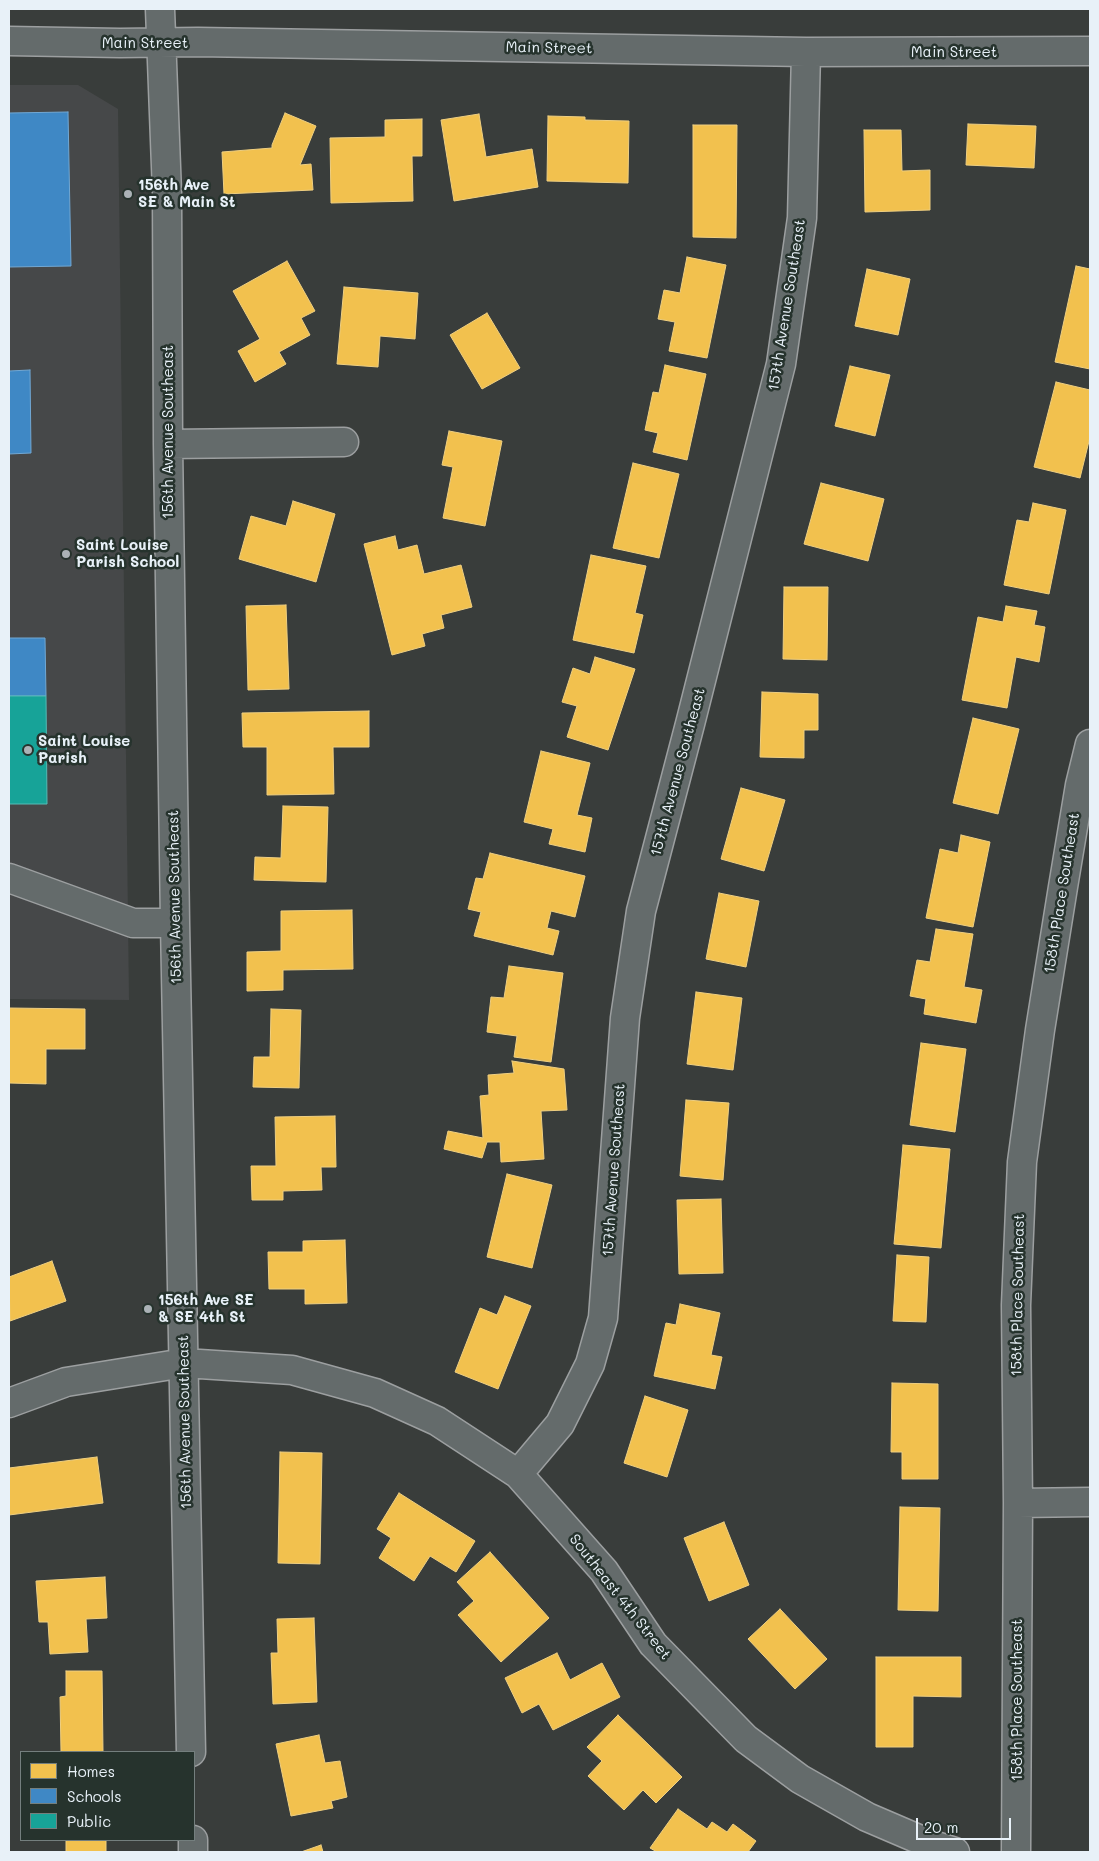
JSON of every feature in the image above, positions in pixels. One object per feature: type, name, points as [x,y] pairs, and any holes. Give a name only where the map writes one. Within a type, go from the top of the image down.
[{"type":"street","name":"156th Avenue Southeast","points":[[160,9],[167,193],[168,444],[175,923],[191,1751]]},
{"type":"street","name":"Main Street","points":[[9,41],[806,52],[1090,51]]},
{"type":"street","name":"157th Avenue Southeast","points":[[518,1474],[560,1424],[590,1364],[603,1318],[625,1018],[641,911],[781,364],[802,218],[806,52]]},
{"type":"street","points":[[168,444],[344,442]]},
{"type":"street","name":"158th Place Southeast","points":[[1016,1852],[1018,1503],[1016,1305],[1022,1162],[1040,1030],[1063,887],[1080,786],[1090,744]]},
{"type":"street","points":[[9,878],[133,923],[175,923]]},
{"type":"street","name":"Southeast 4th Street","points":[[9,1403],[66,1382],[184,1363],[292,1370],[376,1393],[437,1421],[518,1474],[604,1571],[653,1644],[746,1738],[800,1779],[867,1816],[930,1844],[955,1852]]},
{"type":"street","points":[[1018,1503],[1090,1502]]},
{"type":"shaded area","name":"Saint Louise Parish School","points":[[9,85],[78,85],[118,109],[129,1000],[9,999]]},
{"type":"building: Homes","points":[[285,113],[316,126],[300,165],[311,164],[313,190],[224,194],[222,152],[272,148]]},
{"type":"building: Homes","points":[[479,114],[486,157],[532,149],[538,187],[454,201],[441,120]]},
{"type":"building: Homes","points":[[548,116],[585,117],[585,120],[629,121],[628,183],[547,181]]},
{"type":"building: Homes","points":[[422,119],[422,156],[412,156],[413,201],[331,203],[330,138],[385,137],[385,120]]},
{"type":"building: Homes","points":[[968,124],[1036,126],[1034,168],[966,165]]},
{"type":"building: Homes","points":[[693,125],[737,125],[736,238],[693,237]]},
{"type":"building: Homes","points":[[864,130],[901,130],[902,171],[930,170],[930,210],[865,212]]},
{"type":"building: Homes","points":[[687,257],[726,265],[707,358],[669,351],[675,322],[658,319],[664,290],[680,293]]},
{"type":"building: Homes","points":[[287,261],[315,311],[301,318],[310,335],[279,352],[286,364],[255,382],[238,351],[260,339],[233,291]]},
{"type":"building: Homes","points":[[1076,266],[1090,269],[1090,369],[1055,362]]},
{"type":"building: Homes","points":[[867,269],[910,279],[898,335],[855,326]]},
{"type":"building: Homes","points":[[344,287],[418,293],[415,339],[380,336],[378,367],[337,364]]},
{"type":"building: Homes","points":[[487,313],[520,368],[482,389],[450,335]]},
{"type":"building: Homes","points":[[665,365],[706,374],[687,460],[653,452],[658,433],[645,430],[653,392],[659,393]]},
{"type":"building: Homes","points":[[850,366],[890,375],[875,436],[835,426]]},
{"type":"building: Homes","points":[[1056,382],[1090,390],[1090,437],[1080,478],[1034,467]]},
{"type":"building: Homes","points":[[449,431],[502,441],[485,526],[443,518],[453,467],[442,465]]},
{"type":"building: Homes","points":[[633,463],[679,474],[659,558],[613,548]]},
{"type":"building: Homes","points":[[821,483],[884,499],[868,561],[804,544]]},
{"type":"building: Homes","points":[[293,501],[335,514],[316,582],[239,559],[251,516],[286,526]]},
{"type":"building: Homes","points":[[1033,503],[1066,510],[1049,594],[1004,585],[1017,520],[1029,522]]},
{"type":"building: Homes","points":[[395,536],[398,550],[417,545],[424,574],[461,565],[472,607],[441,615],[444,628],[422,634],[425,646],[392,655],[364,544]]},
{"type":"building: Homes","points":[[591,555],[646,566],[635,613],[643,615],[634,653],[573,640]]},
{"type":"building: Homes","points":[[784,587],[828,587],[827,660],[783,659]]},
{"type":"building: Homes","points":[[286,605],[289,689],[248,690],[246,606]]},
{"type":"building: Homes","points":[[1006,606],[1037,611],[1034,625],[1045,627],[1039,662],[1016,657],[1007,708],[962,700],[978,617],[1003,622]]},
{"type":"building: Homes","points":[[595,657],[635,669],[608,750],[567,737],[577,706],[562,702],[573,668],[590,674]]},
{"type":"building: Homes","points":[[762,692],[818,694],[818,730],[804,730],[804,758],[760,757]]},
{"type":"building: Homes","points":[[369,711],[369,747],[333,747],[334,794],[267,795],[267,747],[243,747],[242,713]]},
{"type":"building: Homes","points":[[973,718],[1019,729],[998,814],[953,803]]},
{"type":"building: Homes","points":[[541,751],[590,763],[577,815],[592,818],[585,852],[549,844],[553,829],[524,822]]},
{"type":"building: Homes","points":[[741,788],[785,800],[764,871],[721,859]]},
{"type":"building: Homes","points":[[283,806],[328,807],[326,882],[254,880],[255,857],[281,858]]},
{"type":"building: Homes","points":[[961,835],[990,842],[973,927],[926,918],[940,849],[958,853]]},
{"type":"building: Homes","points":[[490,853],[585,876],[575,917],[551,911],[547,928],[559,931],[553,955],[474,936],[481,912],[468,909],[476,878],[483,879]]},
{"type":"building: Homes","points":[[719,893],[759,901],[746,967],[706,959]]},
{"type":"building: Homes","points":[[352,910],[353,969],[283,970],[283,990],[247,991],[247,952],[281,951],[281,911]]},
{"type":"building: Homes","points":[[936,929],[973,934],[964,987],[982,990],[976,1023],[924,1014],[926,999],[910,996],[917,960],[930,962]]},
{"type":"building: Homes","points":[[509,966],[563,973],[551,1062],[514,1057],[517,1036],[487,1032],[491,997],[504,998]]},
{"type":"building: Homes","points":[[696,992],[742,998],[733,1070],[687,1064]]},
{"type":"building: Homes","points":[[9,1008],[85,1009],[85,1049],[46,1049],[46,1084],[9,1083]]},
{"type":"building: Homes","points":[[271,1009],[301,1010],[299,1088],[253,1087],[254,1057],[270,1057]]},
{"type":"building: Homes","points":[[921,1043],[966,1049],[955,1132],[910,1125]]},
{"type":"building: Homes","points":[[512,1061],[564,1069],[567,1110],[541,1111],[544,1159],[501,1162],[500,1142],[487,1142],[482,1158],[444,1149],[448,1131],[483,1138],[480,1096],[489,1095],[488,1075],[514,1073]]},
{"type":"building: Homes","points":[[686,1100],[729,1103],[723,1180],[680,1176]]},
{"type":"building: Homes","points":[[335,1116],[336,1167],[321,1167],[322,1190],[283,1191],[283,1200],[252,1200],[251,1166],[276,1166],[275,1117]]},
{"type":"building: Homes","points":[[903,1145],[950,1149],[941,1248],[894,1244]]},
{"type":"building: Homes","points":[[507,1174],[552,1185],[532,1268],[487,1257]]},
{"type":"building: Homes","points":[[721,1199],[723,1273],[679,1274],[677,1200]]},
{"type":"building: Homes","points":[[345,1240],[347,1303],[305,1304],[305,1289],[269,1289],[268,1252],[303,1252],[303,1241]]},
{"type":"building: Homes","points":[[897,1255],[929,1257],[926,1322],[893,1321]]},
{"type":"building: Homes","points":[[52,1261],[66,1301],[10,1321],[9,1277]]},
{"type":"building: Homes","points":[[505,1296],[531,1306],[498,1389],[455,1372],[480,1308],[497,1315]]},
{"type":"building: Homes","points":[[680,1304],[720,1313],[711,1355],[722,1357],[715,1389],[654,1376],[666,1323],[676,1325]]},
{"type":"building: Homes","points":[[892,1383],[938,1384],[938,1479],[902,1479],[902,1452],[891,1452]]},
{"type":"building: Homes","points":[[645,1396],[688,1410],[667,1477],[624,1463]]},
{"type":"building: Homes","points":[[280,1452],[322,1453],[320,1564],[278,1563]]},
{"type":"building: Homes","points":[[97,1457],[103,1503],[9,1515],[9,1468]]},
{"type":"building: Homes","points":[[399,1493],[475,1541],[456,1572],[430,1556],[414,1581],[379,1558],[391,1538],[377,1529]]},
{"type":"building: Homes","points":[[900,1507],[940,1508],[938,1611],[898,1610]]},
{"type":"building: Homes","points":[[724,1522],[749,1585],[709,1601],[684,1538]]},
{"type":"building: Homes","points":[[490,1552],[549,1618],[501,1662],[458,1615],[474,1601],[457,1582]]},
{"type":"building: Homes","points":[[105,1577],[107,1618],[86,1619],[88,1652],[50,1654],[48,1622],[39,1622],[36,1581]]},
{"type":"building: Homes","points":[[780,1609],[827,1659],[795,1689],[748,1639]]},
{"type":"building: Homes","points":[[314,1618],[317,1702],[273,1704],[271,1653],[278,1653],[277,1619]]},
{"type":"building: Homes","points":[[557,1653],[570,1680],[602,1663],[620,1697],[553,1730],[539,1704],[522,1713],[505,1678]]},
{"type":"building: Homes","points":[[876,1657],[961,1657],[961,1697],[913,1696],[913,1747],[876,1747]]},
{"type":"building: Homes","points":[[66,1671],[102,1671],[103,1751],[61,1751],[60,1697],[66,1696]]},
{"type":"building: Homes","points":[[618,1715],[682,1777],[656,1803],[643,1790],[624,1810],[588,1776],[602,1761],[587,1747]]},
{"type":"building: Homes","points":[[319,1735],[325,1763],[340,1761],[347,1797],[331,1801],[333,1808],[291,1816],[276,1744]]},
{"type":"building: Homes","points":[[678,1809],[707,1829],[712,1822],[727,1832],[733,1824],[756,1841],[748,1852],[657,1852],[650,1848]]},
{"type":"building: Homes","points":[[66,1841],[106,1841],[106,1852],[66,1852]]},
{"type":"building: Homes","points":[[321,1845],[323,1852],[301,1852]]},
{"type":"building: Schools","points":[[68,112],[71,266],[9,267],[9,113]]},
{"type":"building: Schools","points":[[30,370],[31,453],[9,454],[9,371]]},
{"type":"building: Schools","points":[[9,638],[45,638],[46,696],[9,696]]},
{"type":"building: Public","name":"Saint Louise Parish","points":[[9,696],[46,696],[47,804],[9,804]]},
{"type":"place","name":"156th Ave SE & Main St","points":[[128,194]]},
{"type":"place","name":"Saint Louise Parish School","points":[[66,554]]},
{"type":"place","name":"Saint Louise Parish","points":[[28,750]]},
{"type":"place","name":"156th Ave SE & SE 4th St","points":[[148,1309]]}]
